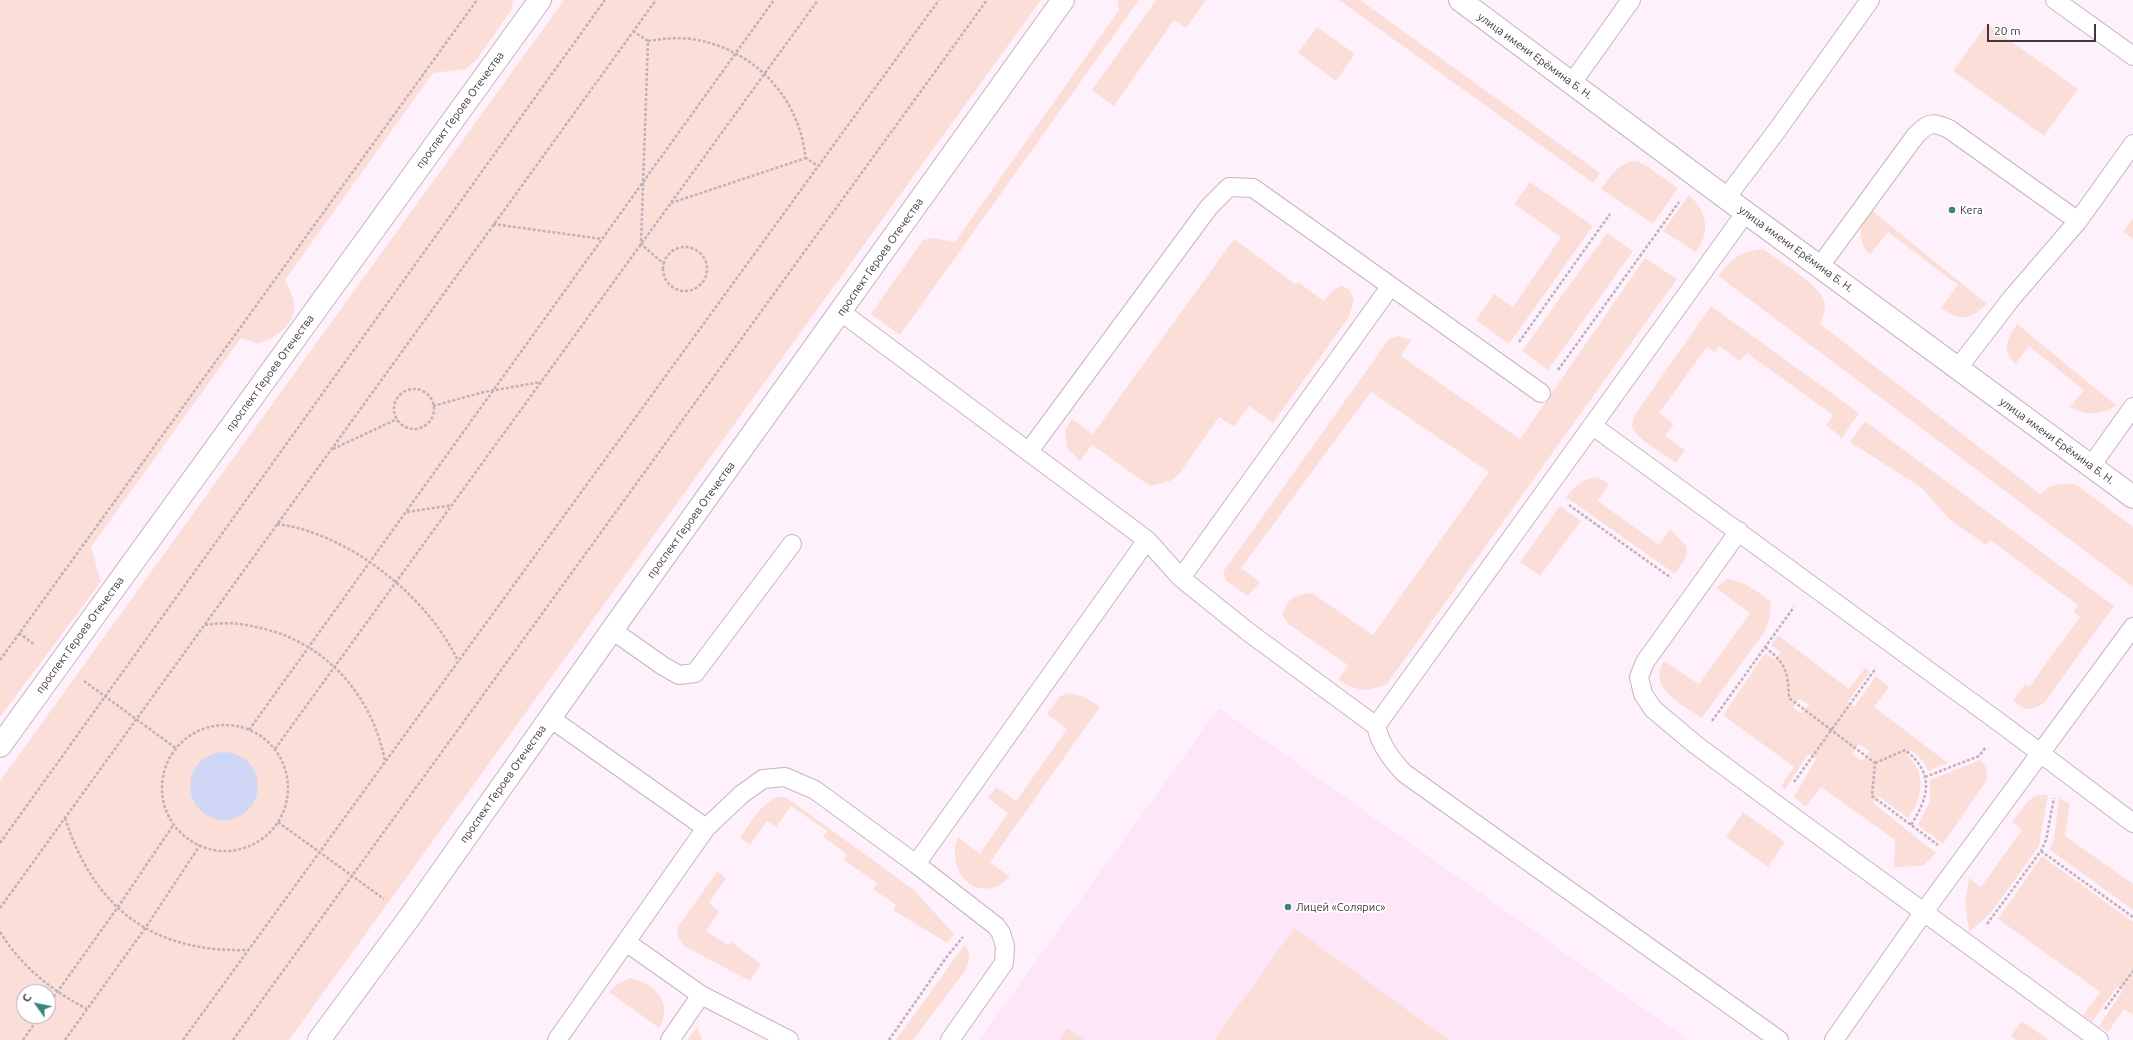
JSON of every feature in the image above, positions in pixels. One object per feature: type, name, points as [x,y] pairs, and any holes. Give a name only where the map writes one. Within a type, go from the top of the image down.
[{"type":"street","name":"проспект Героев Отечества","points":[[0,746],[540,0]]},
{"type":"street","name":"проспект Героев Отечества","points":[[319,1040],[410,918],[612,630],[1063,0]]},
{"type":"street","name":"улица имени Ерёмина Б. Н.","points":[[1460,0],[1726,198],[2133,497]]},
{"type":"lane","points":[[1572,83],[1631,0]]},
{"type":"lane","points":[[1726,198],[1778,129],[1870,0]]},
{"type":"lane","points":[[2055,0],[2133,56]]},
{"type":"lane","points":[[1820,266],[1916,135],[1925,126],[1936,123],[1949,129],[2078,221]]},
{"type":"lane","points":[[1958,368],[2011,299],[2078,221],[2133,144]]},
{"type":"lane","points":[[1029,451],[1209,207],[1229,187],[1253,188],[1390,287],[1541,393]]},
{"type":"lane","points":[[1376,726],[1746,212]]},
{"type":"lane","points":[[1181,578],[1390,287]]},
{"type":"lane","points":[[841,312],[1147,540],[1181,578],[1247,631],[1376,726],[1379,740],[1389,758],[1404,774],[1779,1040]]},
{"type":"lane","points":[[2091,466],[2133,407]]},
{"type":"lane","points":[[1593,426],[2003,725],[2133,824]]},
{"type":"lane","points":[[1739,531],[1645,662],[1639,677],[1642,694],[1653,709],[1696,745],[1923,913],[2094,1036]]},
{"type":"lane","points":[[916,864],[1147,540]]},
{"type":"lane","points":[[612,630],[663,666],[679,675],[695,672],[792,544]]},
{"type":"lane","points":[[1834,1040],[1923,913],[2133,627]]},
{"type":"lane","points":[[550,718],[706,828]]},
{"type":"lane","points":[[556,1040],[706,828],[742,794],[762,779],[785,777],[815,790],[982,914],[996,926],[1001,933],[1005,946],[1004,963],[950,1040]]},
{"type":"lane","points":[[626,942],[701,995],[786,1040]]},
{"type":"lane","points":[[670,1040],[701,995]]},
{"type":"path","points":[[0,660],[477,0]]},
{"type":"path","points":[[0,843],[605,0]]},
{"type":"path","points":[[0,908],[656,0]]},
{"type":"path","points":[[249,730],[774,0]]},
{"type":"path","points":[[275,749],[818,0]]},
{"type":"path","points":[[184,1040],[939,0]]},
{"type":"path","points":[[232,1040],[987,0]]},
{"type":"path","points":[[633,31],[648,41],[669,38],[691,39],[712,43],[736,53],[755,65],[775,84],[790,106],[800,131],[806,158],[818,166]]},
{"type":"path","points":[[648,41],[641,244],[664,264],[664,277],[670,286],[679,290],[689,291],[698,287],[705,280],[708,270],[706,260],[691,247],[681,247],[672,251],[665,258],[664,264]]},
{"type":"path","points":[[670,203],[806,158]]},
{"type":"path","points":[[1541,393],[1698,177]]},
{"type":"path","points":[[1502,366],[1610,214]]},
{"type":"path","points":[[493,224],[602,239]]},
{"type":"path","points":[[433,406],[494,390],[541,382]]},
{"type":"path","points":[[417,389],[427,393],[433,402],[433,406],[434,412],[429,422],[421,428],[410,429],[400,424],[394,416],[394,406],[398,396],[406,390],[417,389]]},
{"type":"path","points":[[331,450],[397,419]]},
{"type":"path","points":[[1547,490],[1694,595]]},
{"type":"path","points":[[406,512],[453,505]]},
{"type":"path","points":[[277,524],[311,533],[338,544],[370,562],[397,582],[415,599],[436,624],[458,662]]},
{"type":"path","points":[[1696,745],[1810,584]]},
{"type":"path","points":[[204,625],[242,624],[270,629],[297,640],[309,647],[335,667],[361,697],[371,716],[385,762]]},
{"type":"path","points":[[19,633],[177,748]]},
{"type":"path","points":[[1778,805],[1893,645]]},
{"type":"path","points":[[1765,647],[1781,660],[1788,675],[1788,698],[1875,763]]},
{"type":"path","points":[[219,725],[238,726],[249,730],[269,742],[280,756],[287,772],[289,790],[286,808],[278,822],[264,837],[249,846],[232,851],[213,850],[200,845],[182,834],[174,824],[164,803],[162,785],[166,767],[177,748],[186,738],[202,729],[219,725]]},
{"type":"path","points":[[1925,777],[1979,756],[2003,725]]},
{"type":"path","points":[[1875,763],[1905,750],[1916,758],[1925,777],[1927,793],[1920,811],[1911,825]]},
{"type":"path","points":[[1875,763],[1872,796],[1960,862]]},
{"type":"path","points":[[1970,947],[2041,851],[2046,840],[2060,769]]},
{"type":"path","points":[[65,817],[74,846],[88,873],[107,897],[118,907],[146,927],[174,941],[198,948],[249,950]]},
{"type":"path","points":[[278,822],[410,918]]},
{"type":"path","points":[[57,992],[118,907],[174,824]]},
{"type":"path","points":[[65,1040],[146,927],[200,845]]},
{"type":"path","points":[[2041,851],[2133,917]]},
{"type":"path","points":[[888,1040],[948,955],[982,914]]},
{"type":"path","points":[[0,932],[8,945],[28,968],[57,992],[87,1009]]},
{"type":"path","points":[[2094,1036],[2133,971]]},
{"type":"path","points":[[23,1040],[34,1024]]},
{"type":"shaded area","points":[[0,0],[513,0],[512,9],[477,59],[466,69],[433,73],[285,280],[294,302],[293,316],[290,321],[280,332],[268,340],[256,343],[241,338],[91,547],[101,582],[0,717]]},
{"type":"shaded area","points":[[564,0],[1041,0],[289,1040],[0,1040],[0,781]]},
{"type":"shaded area","points":[[1118,0],[1139,0],[900,335],[871,314],[923,240],[932,238],[955,242],[1119,10]]},
{"type":"shaded area","points":[[1156,0],[1206,0],[1186,28],[1174,20],[1114,106],[1092,90]]},
{"type":"shaded area","points":[[1339,0],[1360,0],[1600,173],[1593,183]]},
{"type":"shaded area","points":[[1987,24],[2078,89],[2044,136],[1953,71]]},
{"type":"shaded area","points":[[1317,27],[1355,54],[1336,81],[1298,53]]},
{"type":"shaded area","points":[[1636,161],[1645,165],[1678,188],[1653,224],[1601,189],[1616,170],[1625,164]]},
{"type":"shaded area","points":[[1530,182],[1593,226],[1509,344],[1476,320],[1494,294],[1513,307],[1561,237],[1514,204]]},
{"type":"shaded area","points":[[1689,195],[1700,208],[1705,222],[1704,237],[1696,252],[1663,231]]},
{"type":"shaded area","points":[[1869,208],[1987,304],[1970,316],[1964,317],[1954,316],[1941,308],[1958,285],[1888,232],[1870,255],[1863,244],[1860,232],[1865,214]]},
{"type":"shaded area","points":[[2133,218],[2133,239],[2123,232]]},
{"type":"shaded area","points":[[1607,233],[1633,251],[1548,370],[1522,351]]},
{"type":"shaded area","points":[[1234,239],[1295,284],[1298,282],[1324,301],[1333,290],[1341,286],[1349,289],[1354,300],[1349,317],[1273,423],[1249,406],[1234,427],[1219,417],[1179,474],[1170,481],[1150,486],[1092,445],[1080,461],[1067,448],[1065,430],[1072,419],[1093,434]]},
{"type":"shaded area","points":[[1763,249],[1808,281],[1822,296],[1825,306],[1820,324],[2040,494],[2049,487],[2059,484],[2075,484],[2133,527],[2133,587],[1718,276],[1728,264],[1738,256]]},
{"type":"shaded area","points":[[1645,258],[1677,279],[1387,684],[1373,689],[1362,690],[1351,687],[1338,680],[1348,665],[1288,624],[1282,614],[1290,600],[1296,596],[1312,593],[1373,635],[1489,472],[1371,392],[1241,568],[1260,582],[1248,596],[1226,581],[1223,572],[1389,339],[1398,336],[1411,340],[1401,356],[1520,439]]},
{"type":"shaded area","points":[[1711,306],[1859,413],[1842,438],[1826,425],[1833,415],[1747,353],[1740,361],[1719,346],[1715,352],[1707,347],[1659,413],[1674,424],[1665,436],[1685,450],[1676,463],[1640,438],[1632,426],[1634,416]]},
{"type":"shaded area","points":[[2017,324],[2117,406],[2105,411],[2094,413],[2082,412],[2070,407],[2084,390],[2029,346],[2015,364],[2008,353],[2007,344],[2010,335]]},
{"type":"shaded area","points":[[1865,421],[2114,606],[2044,703],[2035,708],[2028,709],[2013,701],[2025,684],[2029,687],[2080,617],[2073,612],[2078,605],[1990,540],[1986,545],[1949,519],[1922,488],[1850,442]]},
{"type":"shaded area","points":[[1597,477],[1609,484],[1598,501],[1659,545],[1670,529],[1687,547],[1686,557],[1675,574],[1566,497],[1579,484],[1587,479]]},
{"type":"shaded area","points":[[1560,506],[1581,521],[1540,576],[1520,562]]},
{"type":"shaded area","points":[[1727,579],[1745,584],[1756,590],[1771,602],[1770,616],[1765,631],[1702,718],[1669,695],[1663,687],[1660,679],[1660,671],[1664,661],[1699,684],[1750,613],[1716,588]]},
{"type":"shaded area","points":[[1778,635],[1849,689],[1865,668],[1870,671],[1848,702],[1854,707],[1876,676],[1889,687],[1874,707],[1948,763],[1928,771],[1923,761],[1911,750],[1907,755],[1918,770],[1921,786],[1917,802],[1908,818],[1878,796],[1873,803],[1936,853],[1923,866],[1894,867],[1895,840],[1821,787],[1806,807],[1794,797],[1816,759],[1808,754],[1785,790],[1781,786],[1794,767],[1723,715],[1765,653],[1775,660],[1781,652],[1771,645]],"holes":[[[1799,699],[1809,705],[1801,713],[1793,708]],[[1859,744],[1870,751],[1862,761],[1852,754]]]},
{"type":"shaded area","points":[[1067,693],[1084,697],[1100,707],[990,862],[1010,877],[999,885],[987,889],[977,887],[968,882],[960,874],[956,863],[955,851],[958,837],[980,854],[1008,813],[988,798],[996,787],[1016,801],[1067,729],[1047,714],[1059,697]]},
{"type":"shaded area","name":"Лицей «Солярис»","points":[[1219,708],[1688,1040],[979,1040]]},
{"type":"shaded area","points":[[1980,760],[1986,770],[1986,781],[1943,844],[1918,825],[1930,801],[1930,780]]},
{"type":"shaded area","points":[[2037,795],[2048,795],[2039,846],[1990,914],[1969,932],[1965,902],[1969,878],[1981,887],[2022,830],[2012,822],[2028,801]]},
{"type":"shaded area","points":[[778,797],[786,797],[914,890],[954,934],[947,943],[893,910],[896,905],[873,889],[877,883],[844,860],[847,854],[823,837],[827,831],[791,806],[776,827],[767,821],[750,845],[740,838],[761,809],[766,804]]},
{"type":"shaded area","points":[[2059,798],[2070,804],[2065,836],[2133,884],[2133,910],[2049,849],[2054,840]]},
{"type":"shaded area","points":[[1743,812],[1785,842],[1768,867],[1726,837]]},
{"type":"shaded area","points":[[2042,856],[2133,922],[2133,1015],[2124,1009],[2108,1032],[2099,1026],[2123,990],[2117,987],[2092,1022],[2083,1015],[2100,992],[1998,919]]},
{"type":"shaded area","points":[[717,872],[726,878],[709,903],[719,912],[706,931],[728,945],[731,942],[761,964],[750,981],[684,946],[678,937],[677,928]]},
{"type":"shaded area","points":[[1294,928],[1449,1040],[1214,1040]]},
{"type":"shaded area","points":[[965,944],[969,958],[965,971],[913,1040],[896,1040]]},
{"type":"shaded area","points":[[630,978],[647,985],[660,996],[663,1002],[664,1010],[663,1019],[659,1028],[609,992],[619,983]]},
{"type":"shaded area","points":[[2022,1021],[2049,1040],[2016,1040],[2011,1036]]},
{"type":"shaded area","points":[[697,1027],[702,1040],[687,1040]]},
{"type":"shaded area","points":[[1067,1028],[1084,1040],[1059,1040]]},
{"type":"water","points":[[224,752],[237,755],[248,762],[255,773],[258,786],[255,799],[248,810],[237,817],[224,820],[211,817],[200,810],[193,799],[190,786],[193,773],[200,762],[211,755]]},
{"type":"place","name":"Кега","points":[[1952,210]]},
{"type":"place","name":"Лицей «Солярис»","points":[[1288,907]]}]
